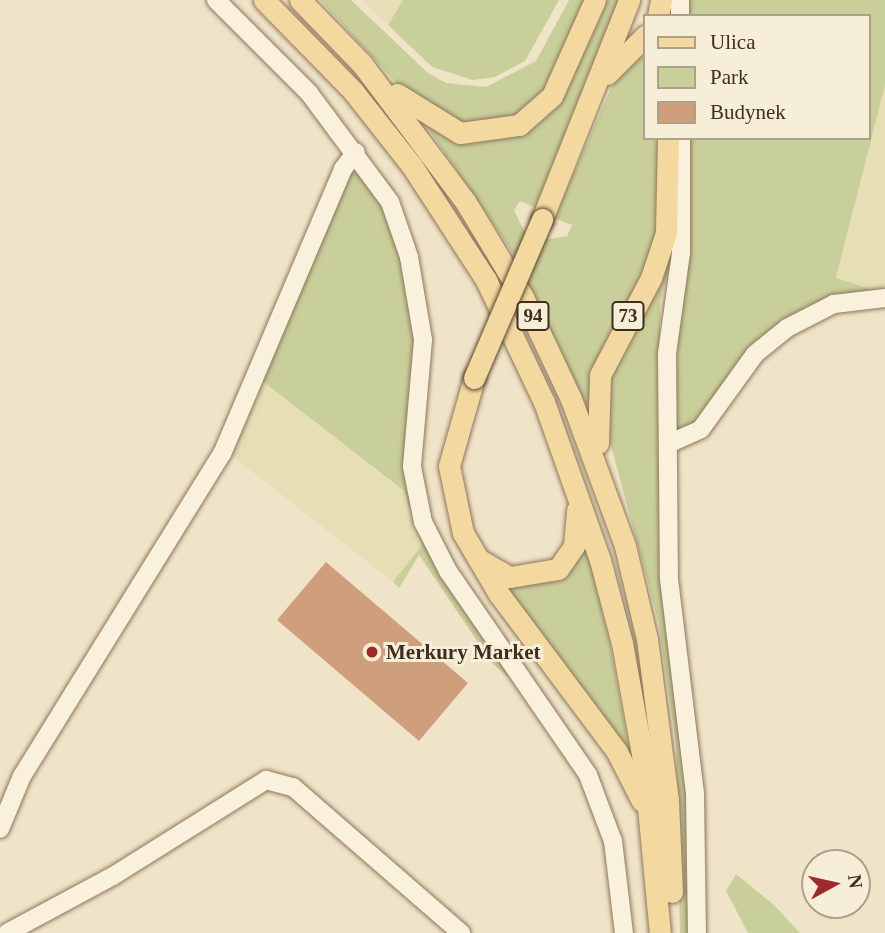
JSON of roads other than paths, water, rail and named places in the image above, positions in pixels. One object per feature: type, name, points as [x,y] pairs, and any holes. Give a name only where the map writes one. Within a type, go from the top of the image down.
[{"type":"main road","name":"94","points":[[264,0],[383,127],[457,232],[513,336],[569,467],[622,643],[652,832]]},
{"type":"main road","name":"94","points":[[300,0],[362,64],[465,201],[523,297],[608,493]]},
{"type":"main road","points":[[362,64],[432,122],[460,134],[503,131],[534,115],[552,96],[595,0]]},
{"type":"main road","points":[[629,0],[603,78],[474,378],[455,429],[450,486],[476,558],[618,752],[652,832],[660,933]]},
{"type":"main road","points":[[603,78],[644,37]]},
{"type":"main road","name":"73","points":[[668,140],[660,254],[612,343],[596,394],[608,493],[637,593],[659,714],[673,933]]},
{"type":"main road","points":[[476,558],[510,577],[531,578],[569,559],[578,531],[569,467]]},
{"type":"street","points":[[216,0],[278,58],[356,152],[390,202],[409,257],[423,340],[412,467],[423,523],[449,571],[589,775],[613,841],[624,933]]},
{"type":"street","points":[[681,140],[681,253],[668,318],[671,603],[695,794],[697,933]]},
{"type":"street","points":[[0,830],[22,776],[222,454],[343,169],[356,152]]},
{"type":"street","points":[[668,444],[701,429],[755,354],[787,328],[834,304],[885,298]]},
{"type":"street","points":[[7,933],[113,876],[266,780],[293,787],[461,933]]},
{"type":"place","name":"Merkury Market","points":[[372,652]]}]
